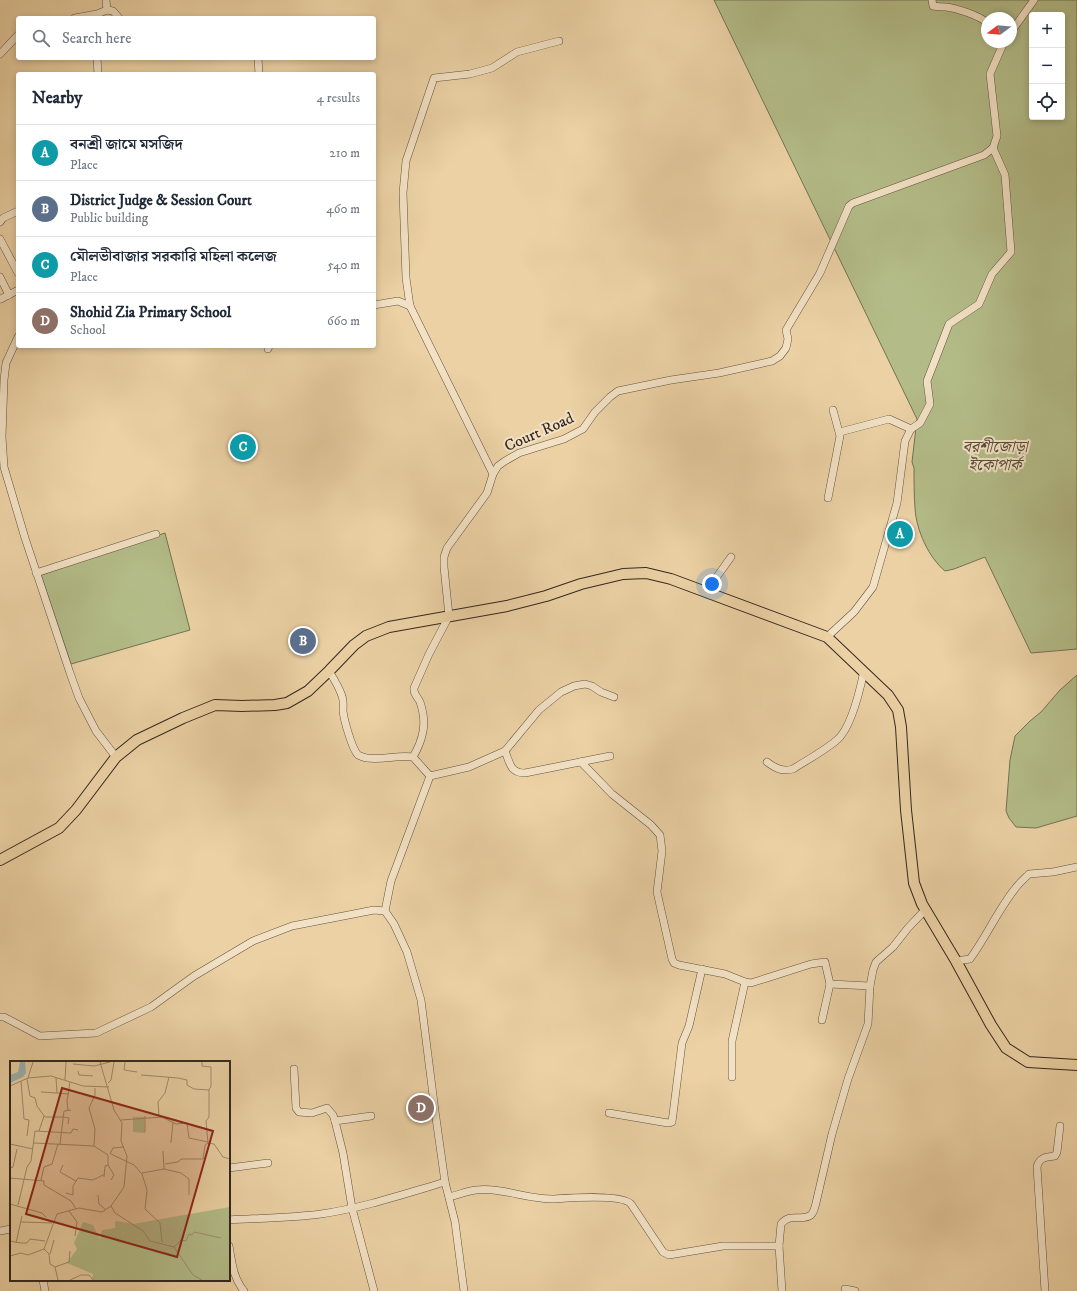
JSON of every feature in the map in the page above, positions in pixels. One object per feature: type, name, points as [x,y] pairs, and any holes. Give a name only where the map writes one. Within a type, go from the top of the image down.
[{"type":"highway","points":[[0,860],[59,828],[76,810],[116,757],[137,740],[183,718],[215,705],[275,705],[287,702],[308,691],[354,645],[366,636],[389,627],[507,606],[546,596],[581,584],[623,574],[646,573],[665,577],[827,637],[888,695],[898,710],[901,727],[906,810],[914,883],[925,910],[956,961],[991,1025],[1006,1048],[1028,1062],[1077,1065]]},
{"type":"street","points":[[106,0],[107,10]]},
{"type":"street","points":[[932,0],[933,6],[947,7],[981,18]]},
{"type":"street","points":[[1017,24],[1034,0]]},
{"type":"street","points":[[97,16],[107,10],[113,11],[117,16]]},
{"type":"street","points":[[0,54],[16,37]]},
{"type":"street","points":[[493,474],[410,306],[406,278],[403,193],[406,160],[434,78],[470,74],[492,68],[517,52],[559,41]]},
{"type":"street","points":[[827,637],[854,612],[873,587],[897,503],[905,441],[911,429],[920,423],[930,404],[927,381],[949,324],[979,304],[992,274],[1011,252],[1005,175],[993,148],[997,136],[990,74],[1001,48]]},
{"type":"street","points":[[97,60],[98,72]]},
{"type":"street","points":[[258,60],[259,72]]},
{"type":"street","name":"Court Road","points":[[449,616],[444,557],[447,548],[487,493],[493,474],[498,466],[519,453],[564,439],[583,429],[596,412],[618,391],[720,373],[772,361],[780,356],[786,348],[788,339],[786,330],[820,273],[829,249],[849,206],[853,203],[984,155],[993,148]]},
{"type":"street","points":[[0,222],[3,218],[16,212]]},
{"type":"street","points":[[0,239],[16,269]]},
{"type":"street","points":[[0,277],[9,295]]},
{"type":"street","points":[[1,299],[16,291]]},
{"type":"street","points":[[376,305],[398,301],[410,306]]},
{"type":"street","points":[[16,343],[6,363],[2,380],[1,458],[36,573],[79,698],[96,731],[116,757]]},
{"type":"street","points":[[828,498],[840,432],[833,410]]},
{"type":"street","points":[[840,432],[889,420],[911,429]]},
{"type":"street","points":[[36,573],[156,534]]},
{"type":"street","points":[[706,592],[731,557]]},
{"type":"street","points":[[413,756],[420,745],[424,728],[421,707],[413,692],[414,688],[429,654],[449,616]]},
{"type":"street","points":[[329,671],[340,691],[343,701],[343,713],[353,746],[358,754],[365,758],[380,759],[413,756],[430,776]]},
{"type":"street","points":[[767,762],[777,769],[787,771],[838,739],[845,730],[860,691],[864,671]]},
{"type":"street","points":[[430,776],[468,767],[505,751],[539,710],[560,692],[574,686],[585,684],[614,697]]},
{"type":"street","points":[[505,751],[513,770],[517,773],[525,773],[610,756]]},
{"type":"street","points":[[581,762],[612,794],[651,825],[660,835],[662,851],[657,892],[674,963],[725,974],[745,982],[752,983],[811,964],[825,962],[830,984],[822,1020]]},
{"type":"street","points":[[430,776],[392,881],[385,911],[394,924],[407,952],[421,1000],[445,1182],[455,1222],[464,1291]]},
{"type":"street","points":[[956,961],[970,959],[984,939],[996,916],[1014,889],[1029,874],[1053,872],[1077,867]]},
{"type":"street","points":[[0,1017],[40,1036],[96,1033],[151,1007],[194,976],[253,941],[292,926],[374,910],[385,911]]},
{"type":"street","points":[[782,1291],[779,1246],[781,1224],[788,1218],[809,1216],[812,1213],[816,1203],[832,1134],[848,1079],[868,1024],[870,986],[876,962],[892,947],[925,910]]},
{"type":"street","points":[[610,1113],[672,1122],[682,1043],[689,1026],[702,969]]},
{"type":"street","points":[[732,1078],[732,1042],[745,982]]},
{"type":"street","points":[[830,984],[870,986]]},
{"type":"street","points":[[294,1069],[296,1108],[299,1112],[312,1113],[327,1108],[333,1115],[343,1153],[352,1208],[374,1291]]},
{"type":"street","points":[[335,1121],[371,1116]]},
{"type":"street","points":[[1045,1291],[1037,1167],[1038,1162],[1042,1158],[1055,1156],[1057,1152],[1060,1126]]},
{"type":"street","points":[[230,1168],[268,1163]]},
{"type":"street","points":[[230,1220],[320,1214],[352,1208],[445,1182]]},
{"type":"street","points":[[449,1197],[479,1190],[504,1192],[547,1199],[589,1197],[625,1200],[631,1204],[663,1252],[669,1255],[723,1246],[779,1246]]},
{"type":"street","points":[[0,1231],[10,1229]]},
{"type":"street","points":[[230,1251],[234,1273],[238,1284],[244,1291]]},
{"type":"street","points":[[43,1281],[45,1291]]},
{"type":"street","points":[[845,1289],[855,1291]]},
{"type":"green space","name":"বরশীজোড়া ইকোপার্ক","points":[[714,0],[1077,0],[1077,649],[1031,653],[985,557],[945,571],[939,565],[924,543],[918,525],[914,498],[914,468],[912,462],[917,419]]},
{"type":"green space","points":[[165,533],[190,630],[71,664],[41,575]]},
{"type":"green space","points":[[1077,675],[1077,816],[1036,828],[1016,827],[1006,811],[1010,760],[1015,736],[1041,712],[1060,690]]},
{"type":"place","name":"মৌলভীবাজার সরকারি মহিলা কলেজ","points":[[243,447]]},
{"type":"place","name":"বনশ্রী জামে মসজিদ","points":[[900,534]]},
{"type":"place","name":"District Judge & Session Court","points":[[303,641]]},
{"type":"place","name":"Shohid Zia Primary School","points":[[421,1108]]}]
